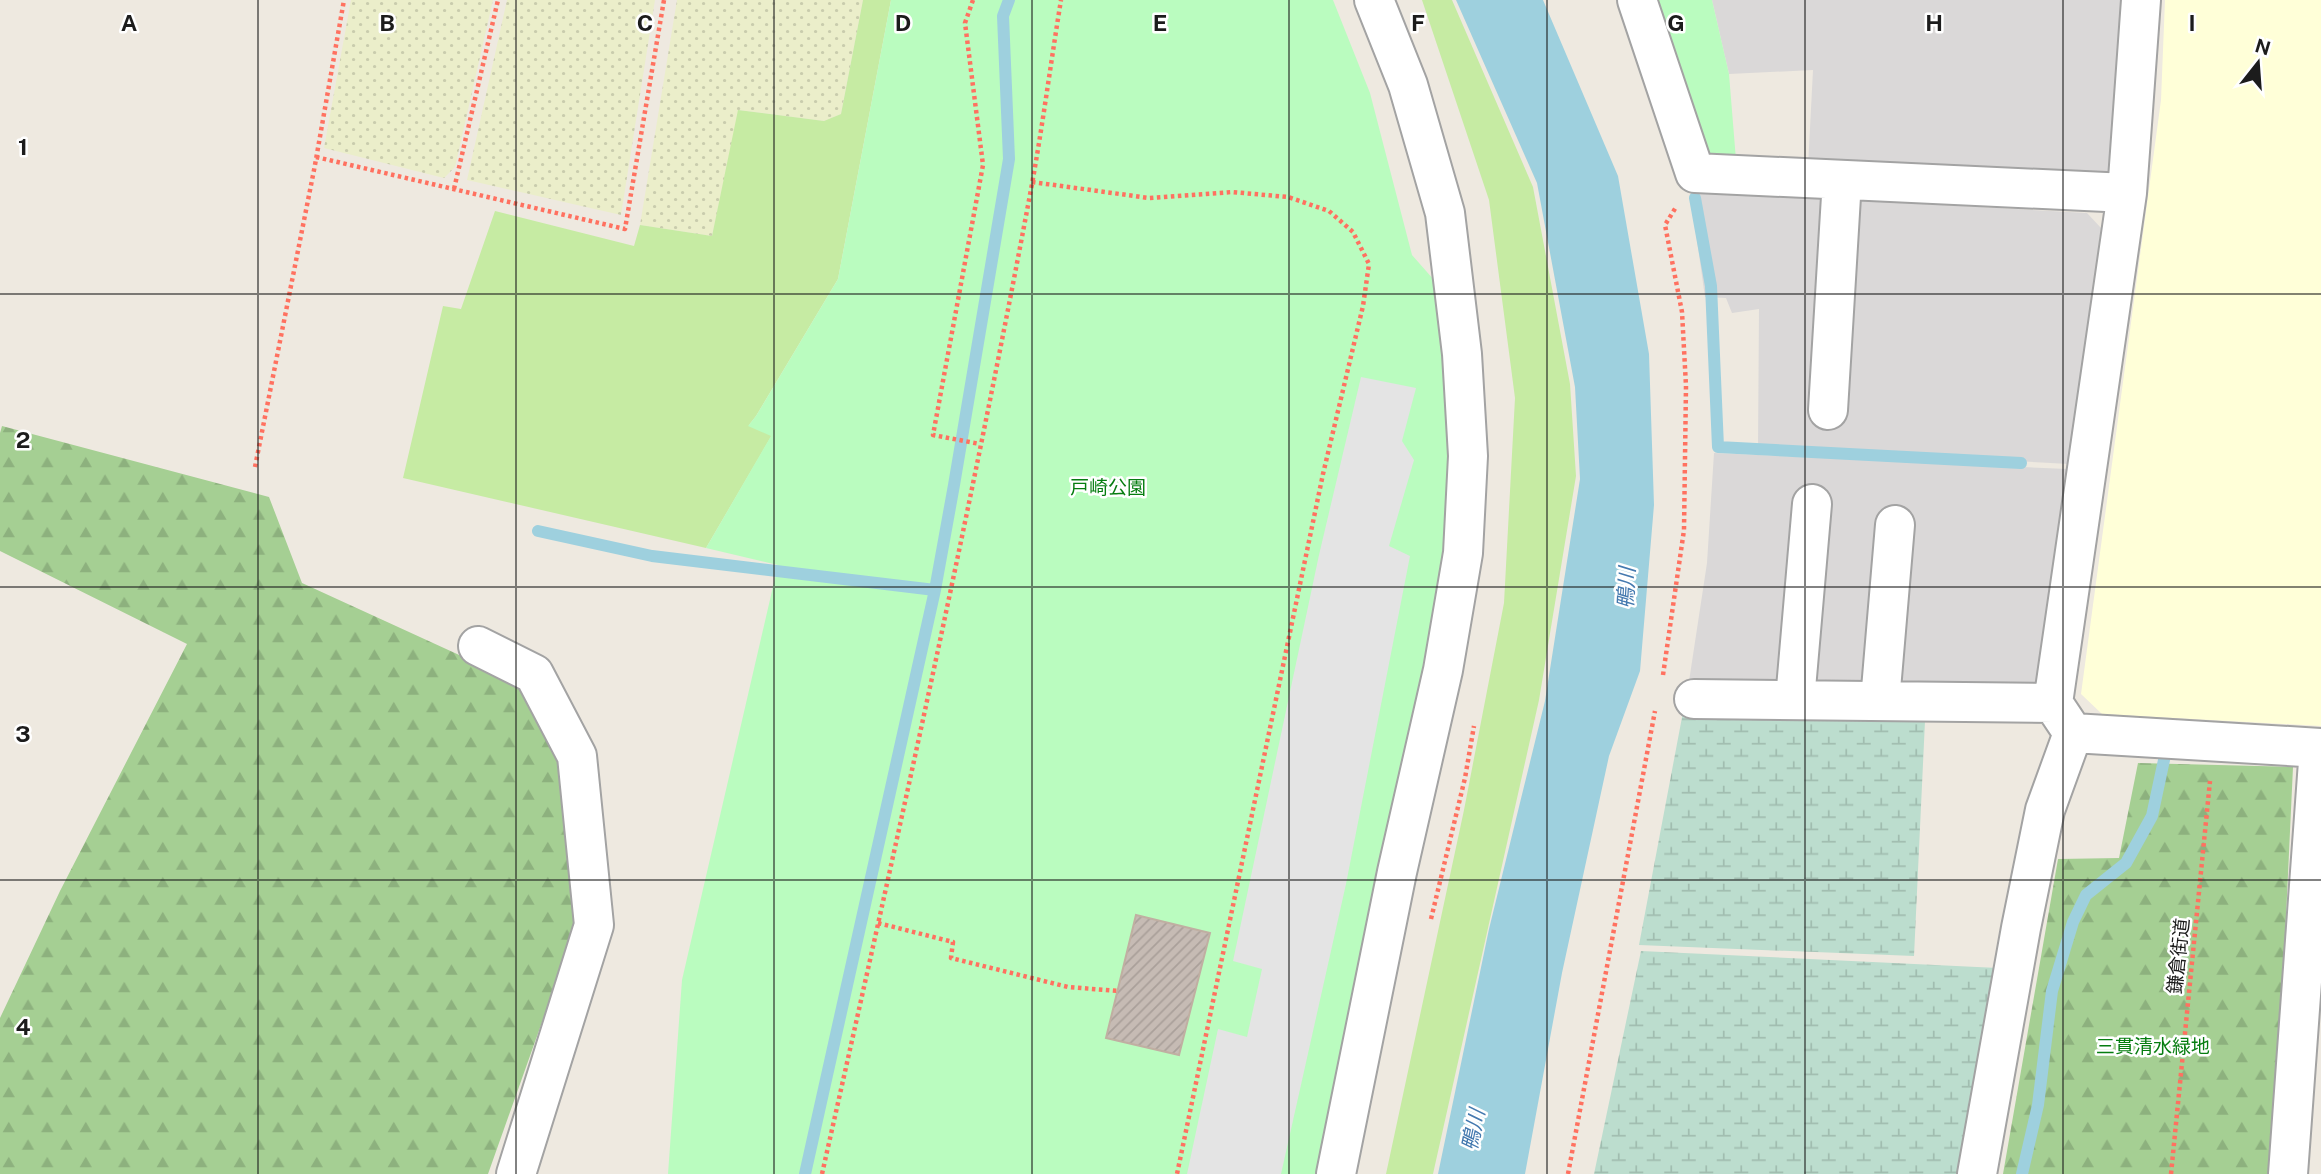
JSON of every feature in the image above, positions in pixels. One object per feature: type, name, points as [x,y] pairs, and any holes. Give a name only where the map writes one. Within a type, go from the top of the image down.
[{"type":"street","points":[[1336,1174],[1397,872],[1443,670],[1463,553],[1468,456],[1462,354],[1445,213],[1408,85],[1374,0]]},
{"type":"street","points":[[1637,0],[1695,173],[2127,193]]},
{"type":"street","points":[[1977,1174],[2021,928],[2063,718],[2127,193],[2141,0]]},
{"type":"street","points":[[1828,410],[1842,180]]},
{"type":"street","points":[[1795,700],[1812,504]]},
{"type":"street","points":[[1880,701],[1895,525]]},
{"type":"street","points":[[478,646],[534,674],[577,756],[594,925],[516,1174]]},
{"type":"street","points":[[1694,698],[1880,701],[2063,718],[2214,742],[2320,748],[2288,1174]]},
{"type":"path","points":[[255,467],[344,0]]},
{"type":"path","points":[[454,189],[498,0]]},
{"type":"path","points":[[316,158],[625,229],[664,0]]},
{"type":"path","points":[[973,0],[965,23],[983,164],[933,435],[980,444]]},
{"type":"path","points":[[822,1174],[980,444],[1032,181],[1060,0]]},
{"type":"path","points":[[1662,677],[1684,530],[1686,386],[1682,312],[1665,225],[1695,173]]},
{"type":"path","points":[[1032,181],[1149,198],[1232,192],[1288,197],[1329,211],[1353,232],[1369,264],[1363,306],[1323,474],[1177,1174]]},
{"type":"path","points":[[1567,1174],[1656,708]]},
{"type":"path","name":"鎌倉街道","points":[[2171,1174],[2214,742]]},
{"type":"path","points":[[878,923],[953,942],[951,958],[1068,987],[1118,991]]},
{"type":"shaded area","points":[[351,0],[493,0],[455,167],[444,178],[324,148]]},
{"type":"shaded area","points":[[507,0],[655,0],[621,215],[467,180]]},
{"type":"shaded area","points":[[677,0],[863,0],[841,114],[824,121],[739,110],[712,236],[640,225]]},
{"type":"shaded area","points":[[1712,0],[2123,0],[2110,174],[1808,167],[1813,70],[1729,74]]},
{"type":"shaded area","points":[[2165,0],[2321,0],[2321,726],[2102,714],[2081,694],[2161,100]]},
{"type":"shaded area","points":[[1690,191],[2087,213],[2101,228],[2069,464],[1758,447],[1759,309],[1732,313],[1726,298],[1705,297]]},
{"type":"shaded area","points":[[1361,377],[1416,388],[1402,441],[1414,460],[1389,546],[1410,556],[1346,884],[1281,1174],[1187,1174],[1218,1029],[1247,1037],[1262,969],[1233,961],[1319,555]]},
{"type":"shaded area","points":[[1714,453],[2067,469],[2041,689],[1688,688],[1707,563]]},
{"type":"green space","points":[[863,0],[891,0],[838,279],[749,425],[772,435],[706,548],[403,478],[443,306],[461,309],[495,211],[634,246],[640,225],[712,236],[738,110],[824,121],[841,114]]},
{"type":"green space","name":"戸崎公園","points":[[891,0],[1333,0],[1370,93],[1412,255],[1434,280],[1445,374],[1450,452],[1442,559],[1426,672],[1318,1174],[668,1174],[682,980],[778,565],[706,548],[771,436],[748,426],[838,279]]},
{"type":"green space","points":[[1422,0],[1452,0],[1533,187],[1570,384],[1576,476],[1539,700],[1433,1174],[1386,1174],[1464,810],[1504,603],[1515,398],[1489,200]]},
{"type":"green space","points":[[1654,0],[1712,0],[1729,74],[1736,160],[1713,160],[1700,148]]},
{"type":"green space","points":[[2,426],[269,497],[302,583],[516,681],[559,756],[579,918],[488,1174],[0,1174],[0,1018],[60,891],[187,644],[0,551]]},
{"type":"green space","points":[[1683,712],[1925,721],[1914,956],[1639,945]]},
{"type":"green space","name":"三貫清水緑地","points":[[2138,763],[2293,767],[2274,1174],[2003,1174],[2058,859],[2119,858]]},
{"type":"green space","points":[[1641,951],[1998,968],[1968,1174],[1594,1174]]},
{"type":"water","name":"鴨川","points":[[1456,0],[1543,0],[1618,176],[1649,354],[1654,505],[1640,671],[1609,756],[1562,973],[1525,1174],[1438,1174],[1489,929],[1545,701],[1580,479],[1575,387],[1537,183]]},
{"type":"building","points":[[1136,915],[1210,933],[1179,1055],[1106,1038]]},
{"type":"waterway","points":[[805,1174],[935,590],[954,485],[1009,159],[1003,16],[1009,0]]},
{"type":"waterway","points":[[1695,198],[1711,286],[1718,447],[2021,463]]},
{"type":"waterway","points":[[538,531],[652,556],[935,590]]},
{"type":"waterway","points":[[2022,1174],[2038,1105],[2052,991],[2073,922],[2086,895],[2126,863],[2152,816],[2164,760]]}]
